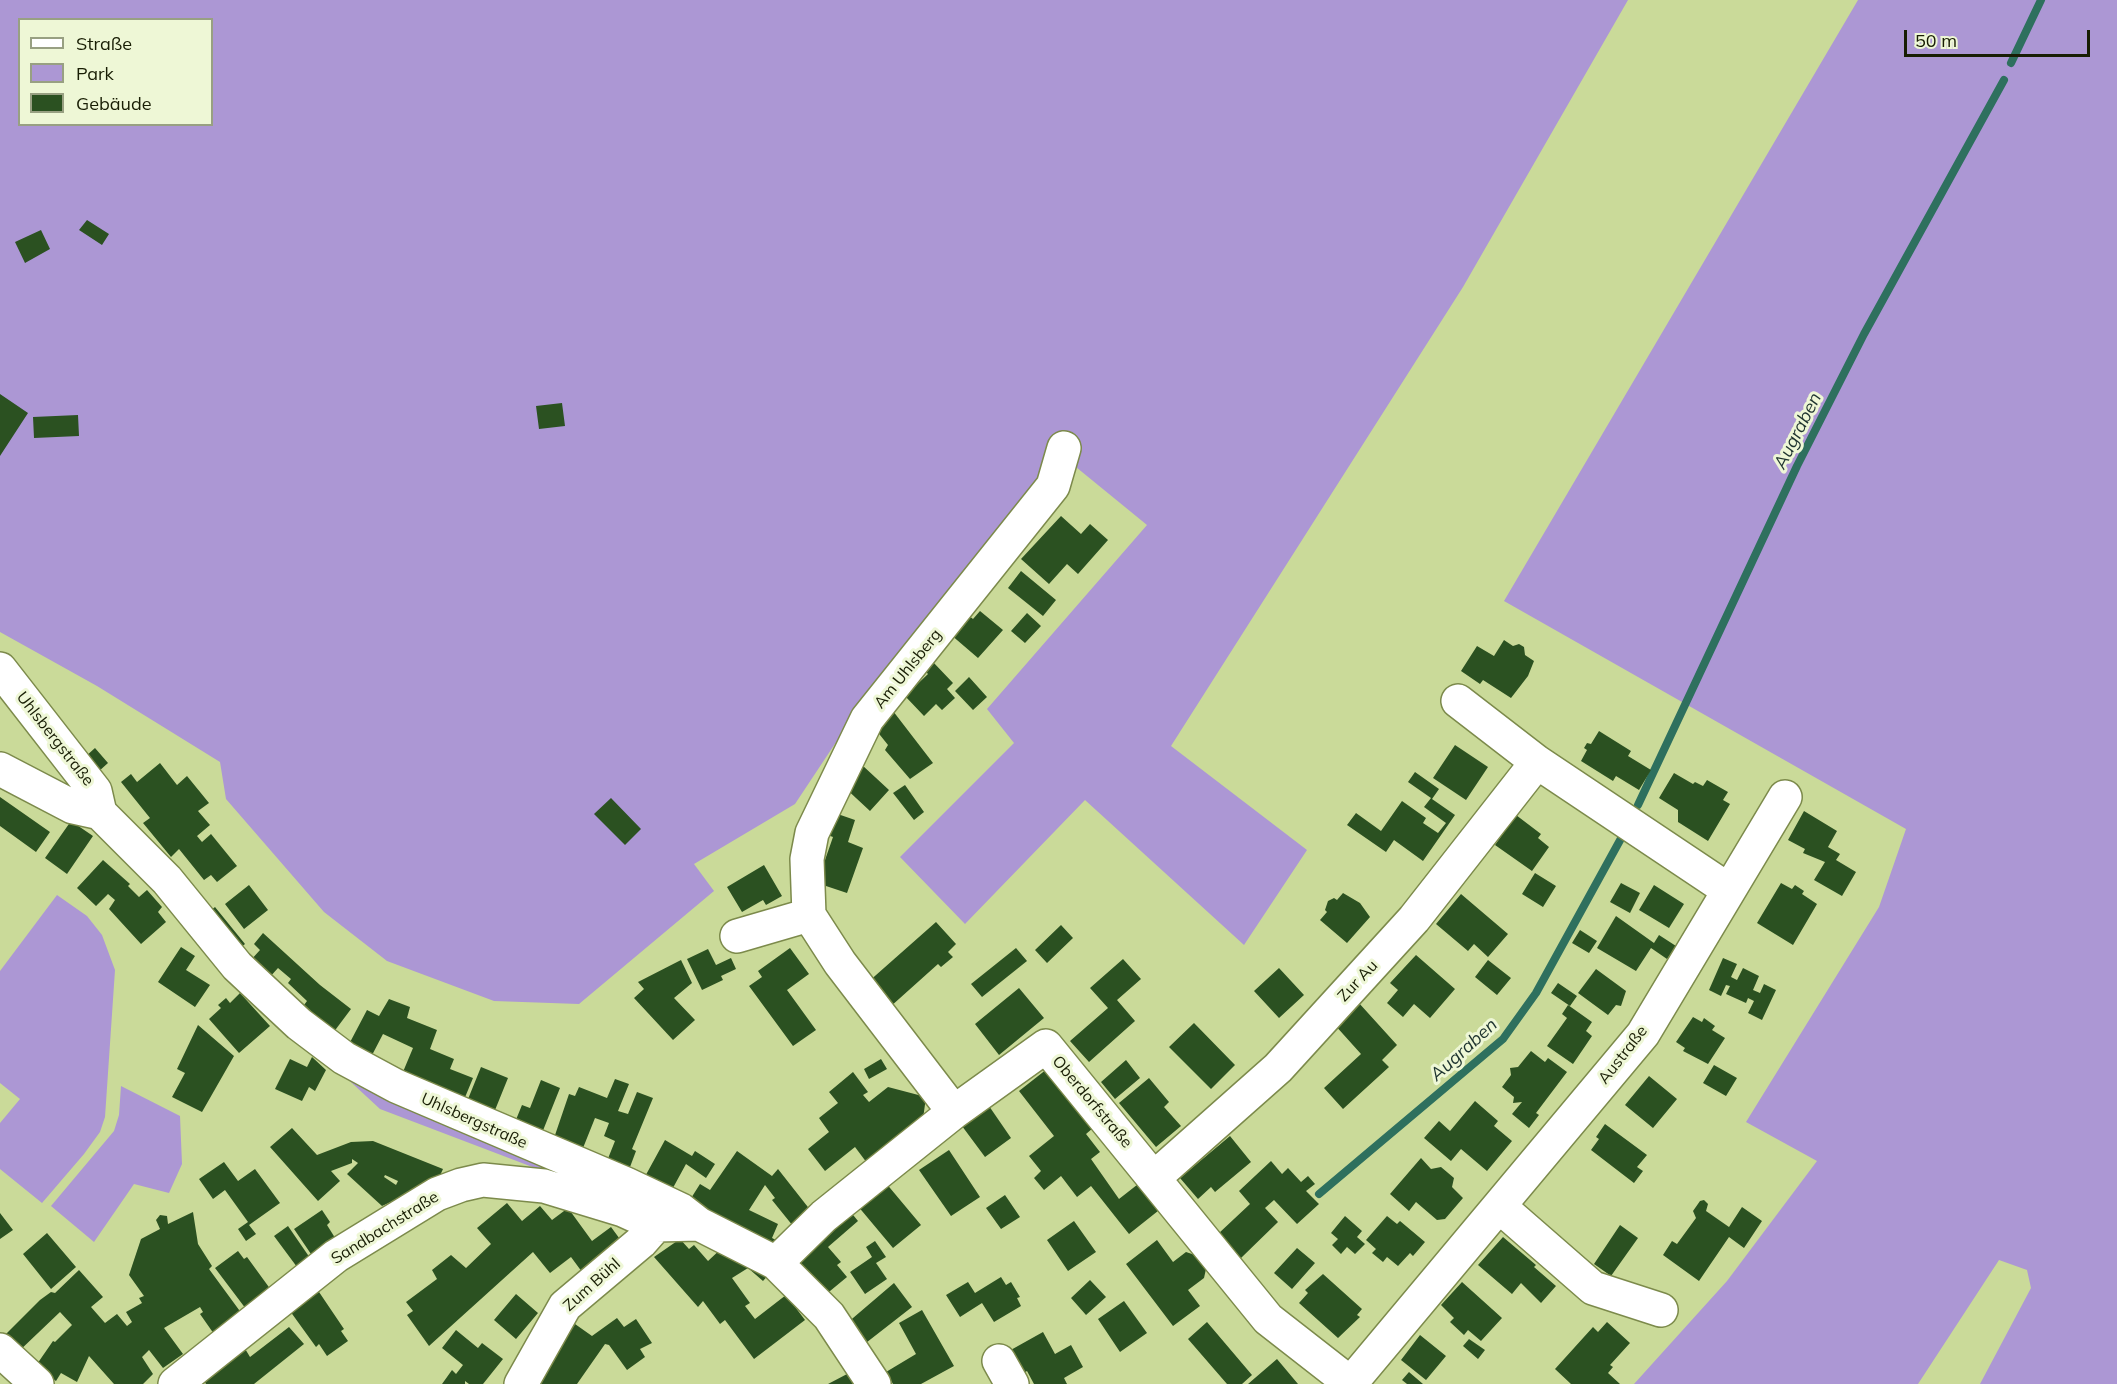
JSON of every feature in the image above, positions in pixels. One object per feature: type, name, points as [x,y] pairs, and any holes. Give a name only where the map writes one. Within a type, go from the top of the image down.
[{"type":"street","name":"Am Uhlsberg","points":[[809,915],[807,859],[812,833],[867,719],[1053,486],[1064,448]]},
{"type":"street","name":"Uhlsbergstraße","points":[[0,669],[95,791],[100,813],[167,880],[237,966],[299,1024],[344,1058],[396,1086],[681,1210],[699,1224],[776,1263],[829,1316],[874,1384]]},
{"type":"street","points":[[1458,701],[1537,762],[1727,889]]},
{"type":"street","name":"Zur Au","points":[[1155,1176],[1278,1068],[1414,919],[1537,762]]},
{"type":"street","name":"Uhlsbergstraße","points":[[0,769],[73,807],[100,813]]},
{"type":"street","name":"Austraße","points":[[1350,1384],[1643,1034],[1727,889],[1785,797]]},
{"type":"street","points":[[737,936],[809,915],[840,963],[954,1112]]},
{"type":"street","name":"Oberdorfstraße","points":[[776,1263],[824,1216],[954,1112],[1046,1046],[1155,1176],[1269,1319],[1350,1384]]},
{"type":"street","name":"Sandbachstraße","points":[[175,1384],[336,1256],[437,1194],[461,1185],[483,1180],[544,1186],[623,1210],[656,1225],[699,1224]]},
{"type":"street","points":[[1499,1206],[1593,1288],[1661,1310]]},
{"type":"street","name":"Zum Bühl","points":[[521,1384],[565,1306],[641,1242],[656,1225]]},
{"type":"street","points":[[0,1350],[37,1384]]},
{"type":"green space","points":[[0,0],[1628,0],[1463,287],[1171,746],[1307,850],[1244,945],[1085,800],[965,924],[900,857],[1014,743],[987,709],[1147,525],[1060,454],[868,694],[795,804],[694,864],[714,891],[579,1004],[494,1001],[387,961],[324,912],[226,799],[220,762],[97,686],[0,632]]},
{"type":"green space","points":[[1858,0],[2117,0],[2117,1384],[1980,1384],[2031,1288],[2027,1270],[1999,1260],[1918,1384],[1634,1384],[1727,1281],[1817,1161],[1746,1122],[1879,907],[1906,829],[1504,601]]},
{"type":"green space","points":[[57,895],[87,916],[102,935],[115,970],[105,1117],[100,1132],[84,1154],[42,1203],[0,1169],[0,1123],[20,1099],[0,1083],[0,971]]},
{"type":"green space","points":[[313,1047],[586,1176],[564,1179],[380,1109]]},
{"type":"green space","points":[[121,1086],[180,1116],[182,1164],[169,1193],[134,1184],[94,1242],[51,1206],[114,1131],[119,1115]]},
{"type":"building","points":[[87,220],[109,234],[102,245],[79,230]]},
{"type":"building","points":[[41,230],[50,249],[25,263],[15,242]]},
{"type":"building","points":[[0,394],[28,413],[0,456]]},
{"type":"building","points":[[562,403],[565,426],[539,429],[536,406]]},
{"type":"building","points":[[78,415],[79,436],[34,438],[33,417]]},
{"type":"building","points":[[1061,516],[1081,534],[1090,524],[1108,540],[1078,574],[1067,564],[1049,584],[1021,559]]},
{"type":"building","points":[[1021,571],[1056,600],[1043,616],[1008,588]]},
{"type":"building","points":[[980,611],[1003,630],[978,658],[950,634],[968,615],[973,619]]},
{"type":"building","points":[[1027,613],[1041,626],[1025,643],[1011,631]]},
{"type":"building","points":[[1504,640],[1513,646],[1519,644],[1524,647],[1525,655],[1534,661],[1528,676],[1511,698],[1483,680],[1480,684],[1461,671],[1477,646],[1494,656]]},
{"type":"building","points":[[926,650],[935,660],[933,662],[953,683],[947,689],[955,698],[942,710],[936,704],[924,716],[905,696],[928,674],[924,670]]},
{"type":"building","points":[[969,677],[987,697],[973,710],[955,691]]},
{"type":"building","points":[[893,711],[933,763],[910,779],[885,750],[888,745],[872,725]]},
{"type":"building","points":[[1599,731],[1631,751],[1628,756],[1651,770],[1639,790],[1616,776],[1613,781],[1581,761],[1587,750],[1584,748],[1587,743],[1591,744]]},
{"type":"building","points":[[1455,745],[1488,767],[1466,800],[1433,778]]},
{"type":"building","points":[[95,748],[108,763],[98,772],[85,757]]},
{"type":"building","points":[[160,763],[177,785],[187,776],[209,803],[198,811],[210,825],[197,836],[202,842],[211,834],[237,866],[217,882],[211,875],[204,880],[179,849],[171,857],[143,823],[150,818],[121,782],[131,774],[137,782]]},
{"type":"building","points":[[862,765],[889,790],[870,811],[842,785]]},
{"type":"building","points":[[1415,772],[1439,789],[1432,799],[1455,815],[1423,861],[1394,840],[1386,852],[1347,825],[1356,813],[1381,831],[1402,801],[1426,818],[1423,823],[1438,833],[1446,823],[1424,807],[1431,798],[1408,782]]},
{"type":"building","points":[[1674,773],[1693,784],[1695,782],[1703,786],[1707,780],[1728,792],[1723,800],[1730,804],[1708,841],[1678,822],[1678,810],[1659,798]]},
{"type":"building","points":[[905,785],[924,812],[914,820],[893,793]]},
{"type":"building","points":[[0,797],[50,832],[36,852],[0,826]]},
{"type":"building","points":[[611,798],[641,829],[625,845],[594,814]]},
{"type":"building","points":[[829,811],[855,820],[848,842],[863,848],[847,893],[817,883],[833,837],[822,833]]},
{"type":"building","points":[[1804,811],[1837,831],[1828,847],[1840,854],[1836,860],[1856,872],[1842,896],[1814,880],[1825,862],[1803,853],[1805,849],[1788,840]]},
{"type":"building","points":[[1516,815],[1541,834],[1538,838],[1549,847],[1532,871],[1495,845]]},
{"type":"building","points":[[71,821],[93,836],[67,874],[45,858]]},
{"type":"building","points":[[103,860],[130,884],[128,886],[139,897],[147,890],[162,907],[158,912],[166,922],[141,944],[109,909],[115,900],[108,894],[96,906],[77,888]]},
{"type":"building","points":[[764,865],[782,896],[766,905],[763,900],[742,912],[727,887]]},
{"type":"building","points":[[1535,873],[1556,886],[1543,907],[1522,894]]},
{"type":"building","points":[[1621,883],[1640,893],[1630,913],[1610,902]]},
{"type":"building","points":[[1781,883],[1792,889],[1795,885],[1804,891],[1802,894],[1817,904],[1793,945],[1757,923]]},
{"type":"building","points":[[249,885],[268,910],[244,929],[225,904]]},
{"type":"building","points":[[1654,885],[1684,904],[1669,928],[1639,910]]},
{"type":"building","points":[[1343,893],[1360,903],[1370,917],[1347,943],[1320,920],[1327,912],[1325,910],[1328,901],[1334,898],[1337,900]]},
{"type":"building","points":[[1461,894],[1508,934],[1488,957],[1474,944],[1468,951],[1436,924]]},
{"type":"building","points":[[215,907],[245,944],[234,953],[204,916]]},
{"type":"building","points":[[1616,916],[1654,943],[1659,935],[1676,946],[1667,959],[1651,948],[1636,971],[1597,948]]},
{"type":"building","points":[[936,922],[956,944],[948,952],[953,957],[941,967],[938,964],[890,1007],[867,983]]},
{"type":"building","points":[[1061,925],[1073,938],[1047,963],[1035,950]]},
{"type":"building","points":[[1580,930],[1597,941],[1589,953],[1572,943]]},
{"type":"building","points":[[263,933],[320,985],[351,1009],[330,1037],[298,1013],[307,1001],[288,983],[291,979],[278,968],[269,978],[250,961],[260,950],[254,944]]},
{"type":"building","points":[[181,947],[195,956],[186,970],[210,985],[195,1007],[158,982]]},
{"type":"building","points":[[790,948],[809,974],[787,990],[816,1030],[793,1046],[749,986],[762,977],[758,971]]},
{"type":"building","points":[[1016,948],[1027,961],[982,997],[971,984]]},
{"type":"building","points":[[708,949],[716,965],[731,958],[736,969],[721,976],[723,980],[702,990],[687,959]]},
{"type":"building","points":[[1416,955],[1455,989],[1430,1018],[1414,1004],[1403,1017],[1387,1003],[1398,990],[1390,983]]},
{"type":"building","points":[[1723,958],[1737,964],[1731,977],[1737,980],[1743,968],[1759,976],[1753,990],[1760,993],[1764,984],[1776,990],[1762,1020],[1748,1013],[1754,1001],[1748,998],[1746,1003],[1726,994],[1730,986],[1726,985],[1721,996],[1709,990]]},
{"type":"building","points":[[1123,959],[1141,979],[1117,1000],[1135,1021],[1089,1062],[1070,1041],[1108,1008],[1090,988]]},
{"type":"building","points":[[681,960],[692,983],[674,998],[695,1020],[673,1040],[634,998],[644,989],[638,982]]},
{"type":"building","points":[[1488,960],[1511,978],[1497,995],[1475,977]]},
{"type":"building","points":[[1279,968],[1304,995],[1279,1018],[1254,991]]},
{"type":"building","points":[[1596,969],[1626,991],[1621,1006],[1616,1005],[1608,1015],[1578,993]]},
{"type":"building","points":[[1558,983],[1577,996],[1570,1006],[1551,993]]},
{"type":"building","points":[[1019,988],[1044,1018],[999,1055],[975,1024]]},
{"type":"building","points":[[240,993],[270,1026],[239,1053],[209,1019],[221,1008],[218,1005],[226,998],[230,1003]]},
{"type":"building","points":[[389,999],[410,1007],[407,1018],[437,1030],[430,1049],[454,1059],[450,1069],[473,1078],[461,1107],[400,1079],[413,1048],[383,1034],[370,1059],[347,1048],[367,1010],[379,1016]]},
{"type":"building","points":[[1358,1002],[1397,1045],[1382,1060],[1389,1067],[1343,1109],[1324,1088],[1361,1054],[1334,1024]]},
{"type":"building","points":[[1568,1005],[1592,1022],[1586,1031],[1592,1036],[1573,1064],[1547,1046],[1567,1018],[1562,1014]]},
{"type":"building","points":[[1693,1017],[1702,1022],[1704,1018],[1715,1026],[1712,1030],[1725,1038],[1708,1064],[1683,1051],[1685,1048],[1676,1042]]},
{"type":"building","points":[[1194,1023],[1235,1065],[1211,1089],[1169,1047]]},
{"type":"building","points":[[198,1025],[234,1056],[202,1112],[172,1097],[185,1073],[177,1069]]},
{"type":"building","points":[[1531,1051],[1545,1062],[1548,1058],[1567,1072],[1536,1113],[1539,1115],[1529,1128],[1512,1114],[1522,1102],[1513,1103],[1514,1097],[1502,1087],[1511,1075],[1510,1068],[1518,1067]]},
{"type":"building","points":[[312,1057],[326,1070],[315,1091],[309,1087],[302,1101],[275,1089],[290,1059],[307,1067]]},
{"type":"building","points":[[881,1059],[887,1069],[869,1079],[864,1069]]},
{"type":"building","points":[[1126,1060],[1140,1078],[1115,1099],[1101,1082]]},
{"type":"building","points":[[1714,1065],[1737,1078],[1726,1096],[1703,1083]]},
{"type":"building","points":[[481,1067],[508,1078],[491,1120],[464,1109]]},
{"type":"building","points":[[1047,1069],[1093,1128],[1086,1134],[1100,1152],[1091,1159],[1119,1199],[1142,1181],[1163,1207],[1129,1234],[1091,1186],[1077,1197],[1061,1176],[1044,1190],[1034,1178],[1041,1171],[1029,1156],[1054,1136],[1019,1091]]},
{"type":"building","points":[[853,1072],[868,1092],[863,1095],[869,1102],[888,1087],[926,1097],[923,1119],[867,1163],[855,1147],[825,1171],[808,1149],[829,1132],[819,1118],[838,1103],[829,1092]]},
{"type":"building","points":[[1649,1076],[1677,1099],[1653,1128],[1625,1105]]},
{"type":"building","points":[[1149,1078],[1169,1102],[1164,1107],[1181,1126],[1156,1147],[1119,1103]]},
{"type":"building","points":[[615,1079],[629,1084],[618,1111],[628,1114],[637,1092],[653,1098],[632,1149],[636,1151],[627,1175],[605,1166],[615,1141],[604,1136],[609,1123],[595,1118],[581,1153],[553,1141],[569,1094],[575,1096],[579,1087],[607,1098]]},
{"type":"building","points":[[541,1080],[560,1088],[540,1138],[513,1127],[522,1105],[530,1108]]},
{"type":"building","points":[[1475,1101],[1498,1121],[1494,1126],[1512,1141],[1487,1171],[1461,1149],[1451,1161],[1424,1138],[1439,1121],[1450,1131]]},
{"type":"building","points":[[989,1106],[1011,1138],[985,1157],[962,1126]]},
{"type":"building","points":[[1605,1124],[1647,1155],[1637,1167],[1643,1171],[1634,1183],[1591,1150],[1599,1139],[1596,1137]]},
{"type":"building","points":[[292,1128],[317,1155],[351,1142],[373,1141],[443,1169],[438,1180],[382,1206],[347,1174],[358,1163],[352,1159],[352,1163],[331,1171],[340,1181],[318,1201],[270,1147]],"holes":[[[385,1175],[398,1181],[396,1185],[384,1177]]]},
{"type":"building","points":[[1230,1136],[1251,1162],[1215,1192],[1211,1187],[1198,1199],[1180,1178]]},
{"type":"building","points":[[665,1140],[692,1156],[695,1151],[715,1164],[706,1178],[686,1164],[668,1197],[642,1182]]},
{"type":"building","points":[[949,1150],[980,1197],[951,1216],[919,1170]]},
{"type":"building","points":[[737,1151],[772,1176],[778,1169],[811,1211],[793,1226],[772,1200],[775,1198],[765,1185],[749,1210],[778,1224],[772,1238],[778,1241],[774,1249],[688,1203],[700,1184],[710,1190]]},
{"type":"building","points":[[1421,1158],[1431,1169],[1441,1167],[1454,1178],[1452,1187],[1463,1198],[1445,1219],[1437,1220],[1416,1202],[1409,1211],[1390,1194]]},
{"type":"building","points":[[1271,1161],[1282,1174],[1288,1168],[1301,1182],[1308,1176],[1315,1184],[1306,1191],[1319,1204],[1297,1224],[1274,1200],[1265,1208],[1278,1222],[1241,1258],[1218,1234],[1250,1204],[1239,1191]]},
{"type":"building","points":[[224,1162],[238,1181],[255,1169],[280,1203],[249,1225],[256,1234],[246,1241],[238,1229],[248,1222],[225,1190],[213,1199],[199,1179]]},
{"type":"building","points":[[885,1182],[921,1225],[893,1248],[857,1205]]},
{"type":"building","points":[[1005,1195],[1020,1217],[1001,1229],[986,1208]]},
{"type":"building","points":[[1704,1200],[1708,1204],[1706,1211],[1729,1227],[1742,1207],[1762,1221],[1744,1248],[1729,1237],[1699,1281],[1663,1255],[1672,1241],[1677,1244],[1696,1218],[1693,1211],[1700,1201]]},
{"type":"building","points":[[507,1203],[522,1221],[540,1206],[552,1220],[568,1208],[592,1241],[611,1227],[625,1246],[585,1276],[571,1257],[550,1273],[533,1252],[429,1346],[407,1315],[413,1311],[406,1302],[437,1279],[432,1270],[451,1255],[466,1268],[491,1244],[477,1228]]},
{"type":"building","points":[[322,1210],[330,1222],[327,1225],[337,1241],[313,1257],[294,1229]]},
{"type":"building","points":[[849,1210],[858,1221],[828,1247],[841,1262],[837,1265],[847,1277],[824,1296],[793,1260]]},
{"type":"building","points":[[193,1212],[198,1244],[212,1266],[209,1269],[242,1314],[214,1334],[200,1314],[203,1312],[200,1307],[164,1328],[183,1354],[163,1368],[149,1350],[142,1357],[153,1374],[143,1384],[114,1384],[89,1356],[77,1382],[61,1373],[56,1381],[35,1367],[53,1341],[55,1342],[72,1325],[60,1312],[16,1354],[3,1337],[40,1300],[51,1292],[55,1293],[79,1270],[103,1297],[91,1307],[105,1323],[117,1314],[127,1326],[132,1322],[126,1312],[142,1303],[139,1298],[144,1296],[129,1275],[141,1239],[160,1229],[156,1220],[160,1215],[167,1216],[168,1224]]},
{"type":"building","points":[[0,1213],[13,1230],[0,1239]]},
{"type":"building","points":[[1345,1216],[1362,1231],[1357,1237],[1365,1244],[1355,1254],[1347,1247],[1341,1254],[1332,1245],[1338,1239],[1331,1233]]},
{"type":"building","points":[[1387,1216],[1397,1224],[1400,1221],[1425,1242],[1413,1256],[1410,1253],[1398,1266],[1387,1257],[1383,1262],[1372,1253],[1376,1249],[1366,1240]]},
{"type":"building","points":[[1074,1221],[1096,1252],[1068,1271],[1047,1240]]},
{"type":"building","points":[[1620,1225],[1638,1238],[1611,1276],[1594,1264]]},
{"type":"building","points":[[288,1226],[310,1258],[297,1267],[274,1236]]},
{"type":"building","points":[[47,1233],[76,1267],[51,1289],[23,1254]]},
{"type":"building","points":[[1503,1237],[1536,1265],[1534,1267],[1556,1286],[1541,1303],[1521,1283],[1512,1294],[1478,1265]]},
{"type":"building","points":[[680,1239],[689,1249],[694,1245],[708,1261],[723,1247],[771,1272],[763,1281],[748,1268],[732,1278],[750,1303],[745,1306],[755,1319],[786,1295],[805,1320],[754,1359],[725,1320],[720,1324],[703,1301],[698,1307],[654,1257]]},
{"type":"building","points":[[1157,1240],[1173,1262],[1186,1252],[1195,1255],[1206,1269],[1204,1278],[1188,1290],[1200,1306],[1173,1326],[1126,1264]]},
{"type":"building","points":[[875,1241],[886,1257],[876,1263],[887,1279],[865,1294],[850,1272],[872,1257],[866,1247]]},
{"type":"building","points":[[1297,1248],[1315,1263],[1292,1289],[1274,1273]]},
{"type":"building","points":[[238,1251],[244,1259],[247,1257],[271,1290],[246,1309],[215,1268]]},
{"type":"building","points":[[1323,1274],[1362,1309],[1357,1315],[1360,1317],[1338,1338],[1299,1303],[1308,1293],[1305,1290]]},
{"type":"building","points":[[1001,1277],[1006,1285],[1011,1282],[1020,1297],[1017,1298],[1021,1306],[994,1322],[982,1303],[960,1317],[946,1295],[968,1282],[975,1293]]},
{"type":"building","points":[[1090,1280],[1106,1297],[1086,1315],[1071,1298]]},
{"type":"building","points":[[1462,1282],[1502,1318],[1481,1341],[1468,1330],[1464,1335],[1450,1322],[1454,1318],[1441,1305]]},
{"type":"building","points":[[894,1283],[912,1307],[862,1346],[846,1324]]},
{"type":"building","points":[[319,1292],[344,1329],[341,1331],[348,1341],[327,1356],[319,1344],[316,1347],[290,1311]]},
{"type":"building","points":[[516,1294],[538,1313],[516,1339],[494,1320]]},
{"type":"building","points":[[1124,1301],[1147,1333],[1120,1352],[1098,1319]]},
{"type":"building","points":[[922,1310],[954,1366],[921,1384],[893,1384],[886,1372],[916,1354],[899,1323]]},
{"type":"building","points":[[617,1318],[624,1327],[636,1319],[652,1343],[640,1349],[645,1357],[627,1370],[609,1345],[605,1344],[577,1384],[540,1384],[537,1381],[575,1324],[592,1336]]},
{"type":"building","points":[[1207,1322],[1252,1375],[1242,1384],[1227,1384],[1188,1339]]},
{"type":"building","points":[[1607,1322],[1630,1343],[1610,1365],[1613,1367],[1608,1373],[1620,1384],[1571,1384],[1555,1369],[1593,1327],[1598,1332]]},
{"type":"building","points":[[289,1327],[304,1344],[254,1384],[206,1384],[199,1373],[244,1347],[250,1357]]},
{"type":"building","points":[[456,1330],[478,1348],[482,1343],[503,1359],[483,1384],[469,1384],[465,1381],[465,1384],[442,1384],[452,1370],[456,1374],[463,1365],[442,1348]]},
{"type":"building","points":[[1043,1332],[1055,1354],[1071,1345],[1083,1367],[1064,1378],[1067,1384],[1034,1384],[1027,1371],[1022,1374],[1009,1351]]},
{"type":"building","points":[[1420,1335],[1446,1356],[1426,1380],[1401,1360]]},
{"type":"building","points":[[1469,1339],[1485,1350],[1478,1359],[1463,1346]]},
{"type":"building","points":[[1277,1359],[1298,1384],[1248,1384]]},
{"type":"building","points":[[1409,1372],[1423,1384],[1407,1384],[1402,1380]]},
{"type":"building","points":[[849,1373],[858,1384],[828,1384]]},
{"type":"waterway","name":"Augraben","points":[[2011,63],[2041,0]]},
{"type":"waterway","name":"Augraben","points":[[1638,805],[1797,466],[1864,334],[2004,80]]},
{"type":"waterway","name":"Augraben","points":[[1319,1194],[1503,1039],[1536,993],[1624,833]]}]
